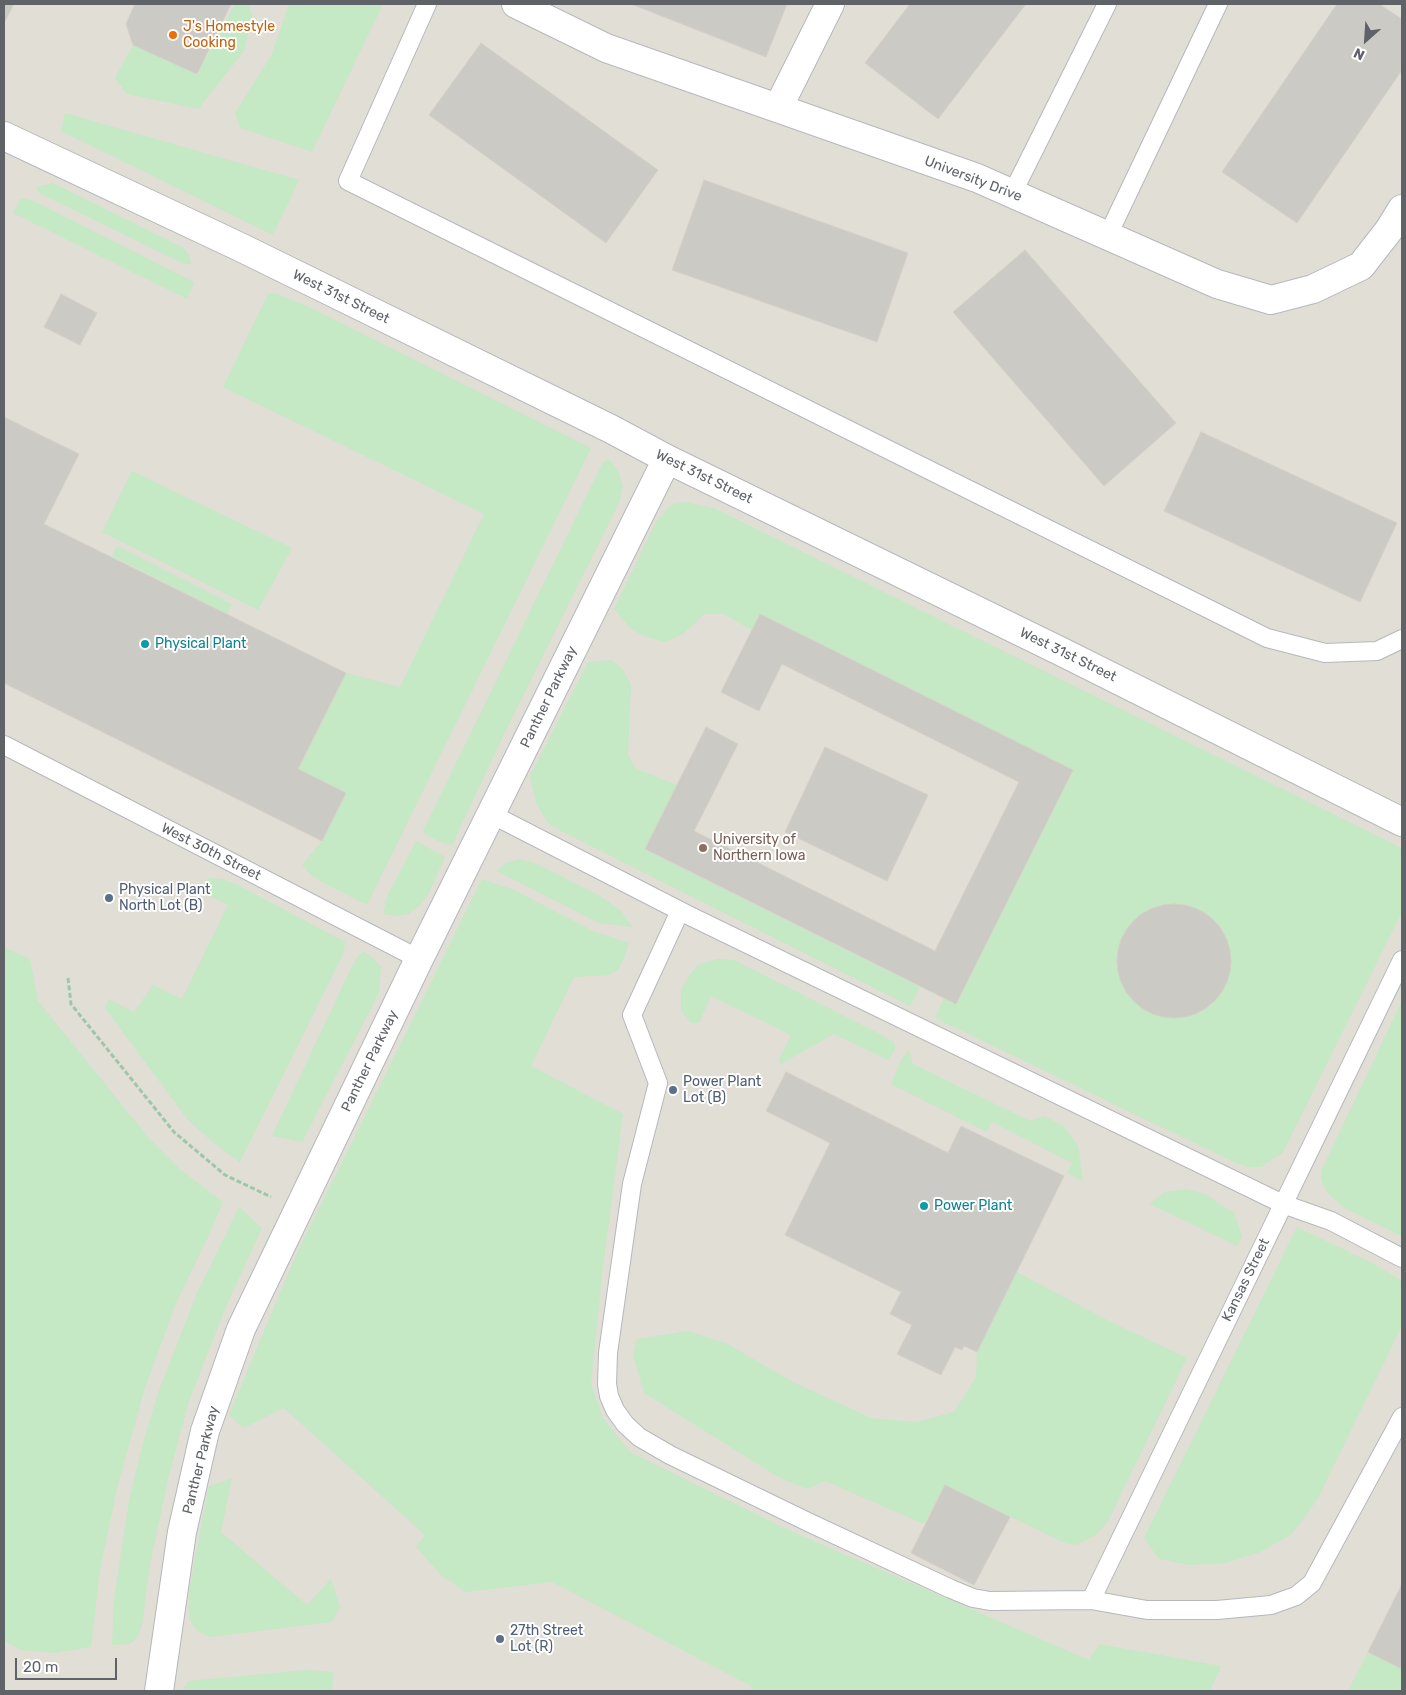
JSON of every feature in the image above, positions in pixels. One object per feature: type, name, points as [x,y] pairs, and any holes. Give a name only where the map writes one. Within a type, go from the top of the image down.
[{"type":"street","name":"University Drive","points":[[516,4],[606,48],[977,178],[1217,284],[1271,300],[1313,289],[1361,266],[1390,230],[1402,209]]},
{"type":"street","points":[[778,108],[830,4]]},
{"type":"street","name":"West 31st Street","points":[[4,136],[240,247],[611,429],[667,459],[1062,652],[1402,822]]},
{"type":"street","name":"Panther Parkway","points":[[159,1691],[182,1532],[205,1431],[241,1329],[490,814],[667,459]]},
{"type":"lane","points":[[427,4],[348,181],[1267,638],[1325,653],[1377,651],[1402,639]]},
{"type":"lane","points":[[1012,194],[1108,4]]},
{"type":"lane","points":[[1108,236],[1218,4]]},
{"type":"lane","name":"West 30th Street","points":[[4,745],[419,959]]},
{"type":"lane","points":[[490,814],[680,911],[1283,1204],[1331,1221],[1402,1258]]},
{"type":"lane","points":[[680,911],[632,1015],[658,1083],[632,1184],[608,1353],[607,1384],[609,1396],[615,1410],[625,1424],[639,1437],[670,1455],[951,1590],[974,1598],[990,1601],[1091,1600],[1147,1610],[1217,1610],[1271,1605],[1296,1596],[1312,1583],[1402,1417]]},
{"type":"lane","name":"Kansas Street","points":[[1091,1600],[1402,960]]},
{"type":"path","points":[[68,978],[71,1004],[174,1132],[225,1175],[299,1210]]},
{"type":"shaded area","name":"University of Northern Iowa","points":[[4,4],[1402,4],[1402,1691],[4,1691]]},
{"type":"green space","points":[[235,4],[248,4],[252,15],[244,51],[198,109],[127,94],[115,78],[133,45],[197,74]]},
{"type":"green space","points":[[289,4],[383,4],[312,152],[240,128],[235,113],[271,56]]},
{"type":"green space","points":[[65,113],[299,180],[273,235],[61,131]]},
{"type":"green space","points":[[53,183],[184,248],[189,255],[191,264],[184,264],[39,193],[36,187]]},
{"type":"green space","points":[[21,198],[34,201],[194,282],[187,299],[13,213]]},
{"type":"green space","points":[[276,293],[313,309],[591,448],[367,905],[320,881],[312,876],[302,865],[322,841],[346,793],[298,769],[346,673],[400,687],[484,514],[223,387],[268,294]]},
{"type":"green space","points":[[608,459],[618,470],[623,486],[619,503],[504,734],[452,845],[440,842],[423,831],[602,464]]},
{"type":"green space","points":[[132,471],[292,548],[258,610],[102,532]]},
{"type":"green space","points":[[686,502],[714,508],[1400,847],[1402,850],[1402,912],[1283,1152],[1261,1167],[1249,1167],[1238,1164],[935,1018],[944,998],[956,1004],[1072,770],[760,614],[752,630],[723,614],[704,614],[683,634],[665,642],[647,637],[631,629],[614,609],[657,520],[672,504]]},
{"type":"green space","points":[[117,546],[232,604],[227,614],[112,556]]},
{"type":"green space","points":[[612,660],[623,670],[631,685],[628,755],[635,768],[677,785],[645,850],[920,987],[910,1006],[548,823],[536,803],[530,776],[588,662]]},
{"type":"green space","points":[[416,841],[445,857],[428,895],[418,907],[408,914],[396,916],[383,914],[387,897]]},
{"type":"green space","points":[[521,859],[539,865],[600,896],[621,911],[632,927],[599,923],[497,871],[506,863]]},
{"type":"green space","points":[[208,878],[222,879],[240,886],[345,942],[344,952],[240,1162],[216,1145],[188,1120],[105,1008],[109,999],[134,1012],[153,985],[182,999],[228,905],[200,891]]},
{"type":"green space","points":[[482,879],[514,890],[593,931],[629,943],[618,970],[609,975],[574,977],[531,1066],[623,1114],[602,1275],[591,1384],[603,1418],[630,1452],[793,1532],[1089,1660],[1099,1644],[1221,1666],[1210,1691],[751,1691],[751,1686],[552,1582],[465,1592],[441,1575],[416,1547],[425,1535],[284,1408],[243,1428],[229,1415],[295,1257]]},
{"type":"green space","points":[[4,947],[30,959],[38,1001],[147,1136],[181,1170],[223,1202],[175,1306],[145,1388],[118,1484],[100,1570],[91,1647],[54,1653],[21,1650],[4,1641]]},
{"type":"green space","points":[[363,951],[381,967],[379,993],[302,1142],[272,1136],[354,962]]},
{"type":"green space","points":[[717,959],[734,960],[874,1031],[894,1042],[895,1050],[888,1060],[834,1034],[781,1064],[779,1060],[791,1035],[711,996],[699,1023],[691,1023],[681,1011],[681,989],[699,964]]},
{"type":"green space","points":[[1402,1001],[1402,1236],[1344,1208],[1326,1191],[1321,1179],[1322,1169]]},
{"type":"green space","points":[[909,1050],[913,1064],[1030,1121],[1044,1116],[1064,1126],[1078,1146],[1083,1181],[1067,1173],[1072,1163],[992,1122],[987,1132],[891,1084],[901,1060]]},
{"type":"green space","points":[[1186,1189],[1205,1194],[1234,1213],[1242,1236],[1237,1246],[1150,1204],[1165,1192]]},
{"type":"green space","points":[[239,1207],[262,1228],[227,1304],[189,1401],[169,1475],[150,1564],[142,1625],[138,1637],[130,1644],[112,1645],[114,1598],[129,1501],[143,1443],[158,1393],[197,1293]]},
{"type":"green space","points":[[1297,1227],[1374,1264],[1402,1281],[1402,1326],[1318,1498],[1292,1534],[1258,1553],[1225,1563],[1190,1565],[1159,1559],[1144,1538]]},
{"type":"green space","points":[[1017,1272],[1109,1321],[1187,1358],[1108,1521],[1096,1535],[1075,1545],[1065,1543],[945,1485],[924,1524],[825,1481],[807,1489],[780,1478],[644,1393],[633,1355],[637,1339],[688,1331],[728,1344],[791,1381],[871,1418],[917,1422],[954,1412],[976,1377],[977,1352]]},
{"type":"green space","points":[[232,1478],[221,1532],[307,1605],[331,1579],[340,1607],[332,1622],[210,1637],[197,1631],[189,1618],[189,1591],[209,1486]]},
{"type":"green space","points":[[1368,1652],[1402,1669],[1402,1691],[1348,1691]]},
{"type":"green space","points":[[307,1670],[334,1672],[332,1691],[182,1691],[188,1681]]},
{"type":"building","points":[[4,4],[14,4],[4,23]]},
{"type":"building","name":"J's Homestyle Cooking","points":[[135,4],[231,4],[197,74],[133,45],[126,24]]},
{"type":"building","points":[[631,4],[787,4],[766,57]]},
{"type":"building","points":[[910,4],[1026,4],[938,119],[865,63]]},
{"type":"building","points":[[1337,4],[1379,4],[1402,19],[1402,70],[1297,223],[1222,172]]},
{"type":"building","points":[[481,43],[658,170],[606,243],[429,115]]},
{"type":"building","points":[[704,180],[908,253],[877,342],[672,270]]},
{"type":"building","points":[[1025,250],[1176,423],[1104,486],[953,312]]},
{"type":"building","points":[[61,294],[97,313],[80,345],[44,327]]},
{"type":"building","name":"Physical Plant","points":[[4,417],[79,454],[44,524],[346,673],[298,769],[346,793],[322,841],[4,683]]},
{"type":"building","points":[[1201,432],[1397,523],[1360,602],[1164,511]]},
{"type":"building","points":[[760,614],[1073,770],[956,1004],[645,849],[706,727],[738,744],[694,831],[935,951],[1019,782],[782,664],[759,711],[721,692]]},
{"type":"building","points":[[825,747],[928,795],[887,881],[785,832]]},
{"type":"building","points":[[1174,904],[1196,908],[1214,921],[1227,939],[1231,961],[1227,983],[1214,1001],[1196,1014],[1174,1018],[1152,1014],[1134,1001],[1121,983],[1117,961],[1121,939],[1134,921],[1152,908]]},
{"type":"building","name":"Power Plant","points":[[786,1072],[948,1153],[961,1126],[1064,1176],[977,1352],[964,1346],[962,1350],[955,1347],[941,1375],[897,1354],[912,1325],[890,1314],[901,1292],[785,1235],[830,1143],[766,1111]]},
{"type":"building","points":[[945,1485],[1010,1517],[974,1585],[911,1553]]},
{"type":"building","points":[[1402,1584],[1402,1669],[1368,1652]]},
{"type":"place","name":"J's Homestyle Cooking","points":[[173,35]]},
{"type":"place","name":"Physical Plant","points":[[145,644]]},
{"type":"place","name":"University of Northern Iowa","points":[[703,848]]},
{"type":"place","name":"Physical Plant North Lot (B)","points":[[109,898]]},
{"type":"place","name":"Power Plant Lot (B)","points":[[673,1090]]},
{"type":"place","name":"Power Plant","points":[[924,1206]]},
{"type":"place","name":"27th Street Lot (R)","points":[[500,1639]]}]
